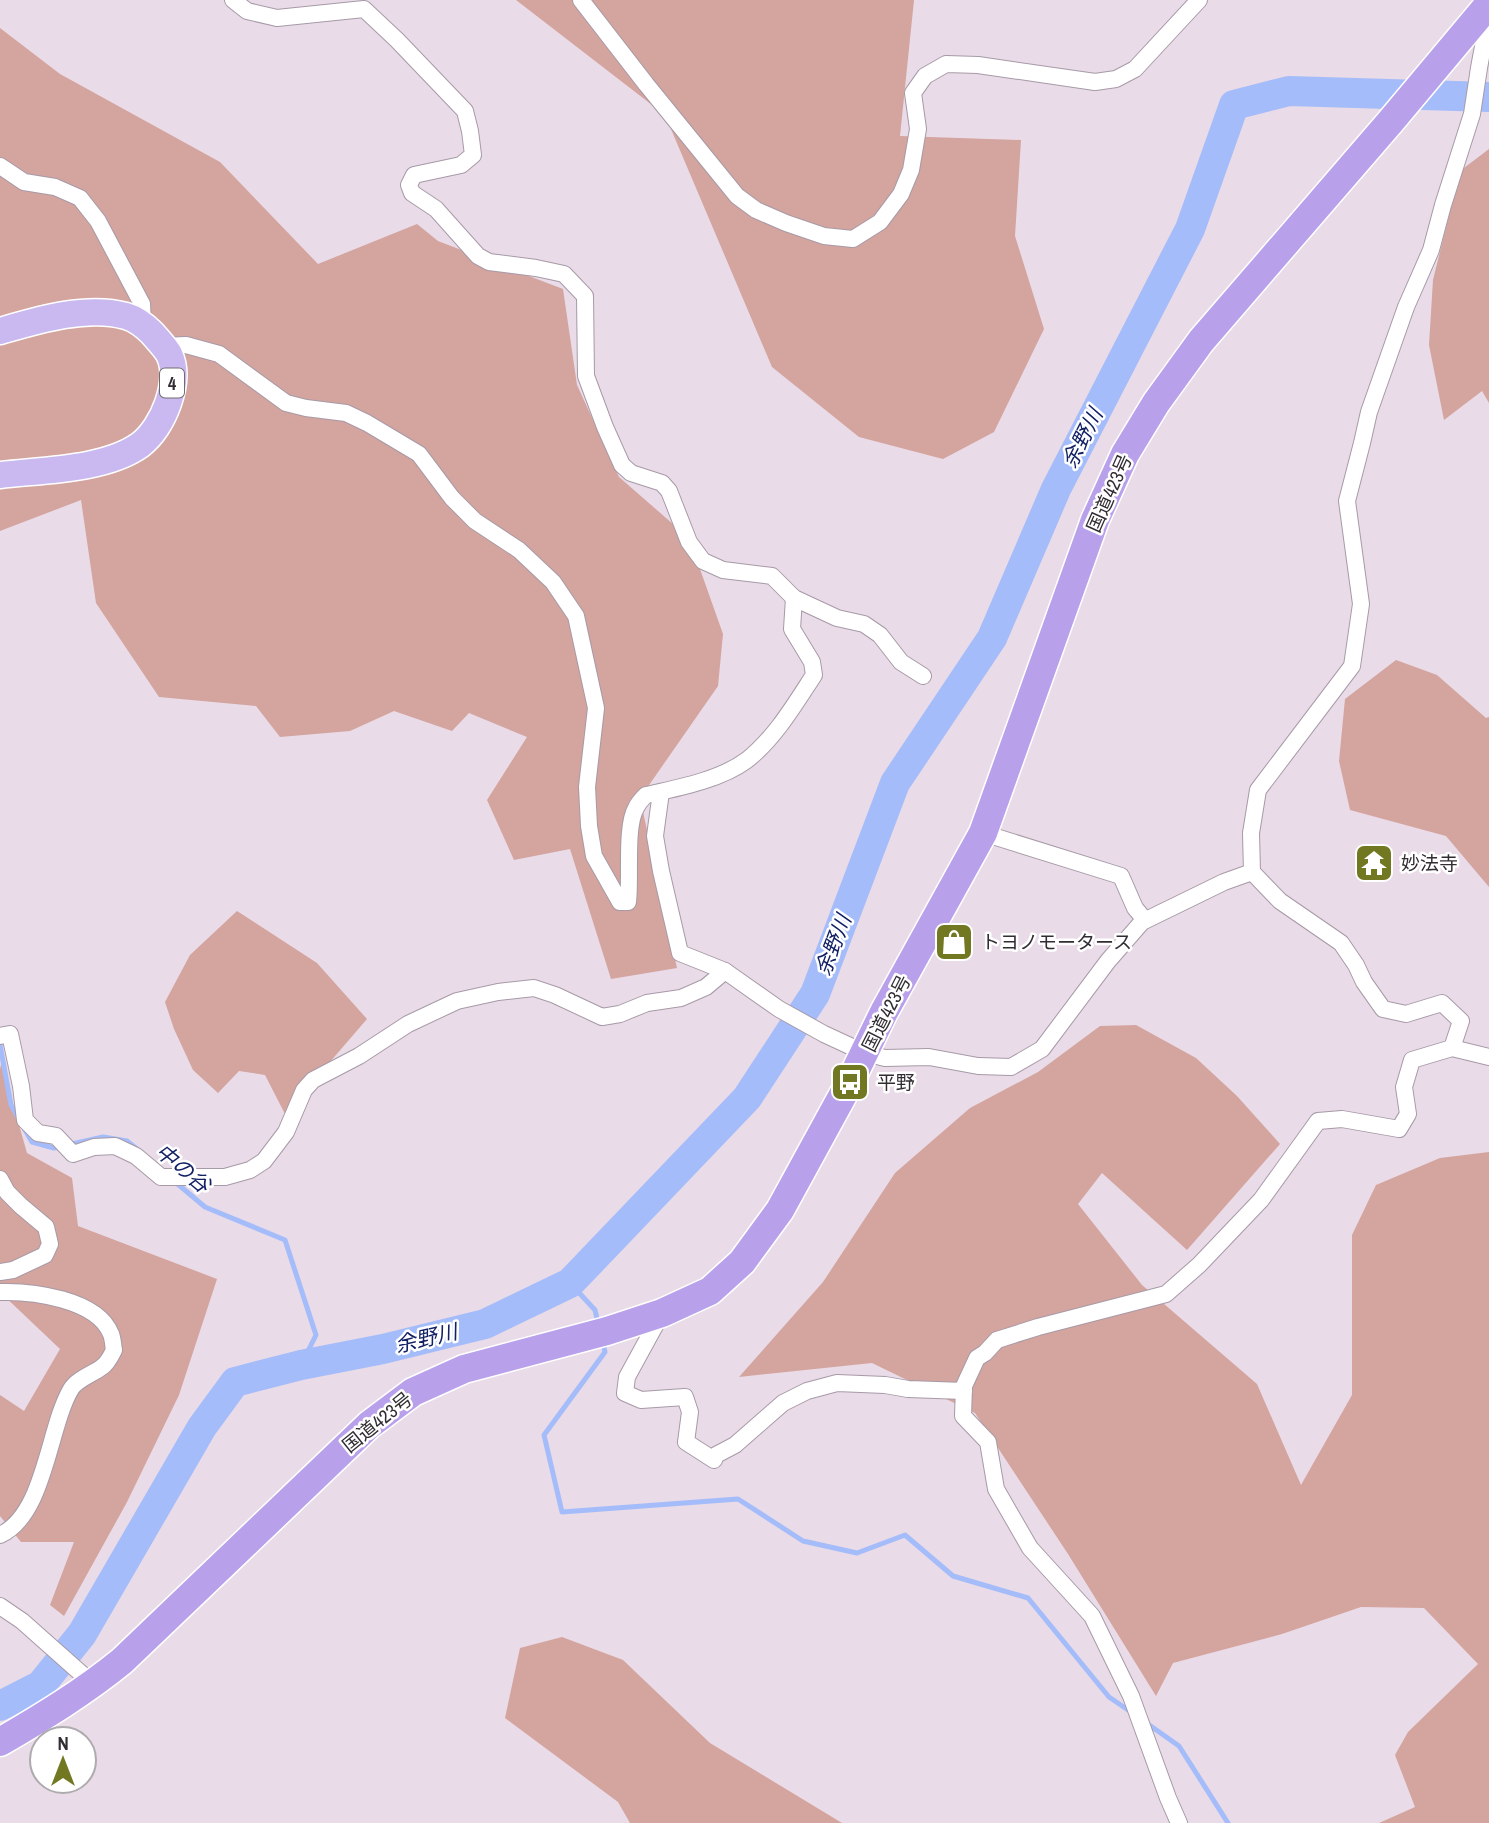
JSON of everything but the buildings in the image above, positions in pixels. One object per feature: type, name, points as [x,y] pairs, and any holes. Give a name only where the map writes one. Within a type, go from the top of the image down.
[{"type":"highway","name":"国道423号","points":[[0,1742],[55,1709],[86,1678],[122,1661],[369,1425],[413,1392],[464,1369],[607,1331],[662,1313],[710,1291],[742,1262],[779,1210],[982,833],[1095,520],[1125,454],[1156,403],[1201,341],[1489,4]]},
{"type":"main road","points":[[0,331],[30,322],[89,312],[126,316],[143,324]]},
{"type":"main road","name":"4","points":[[0,475],[93,464],[118,456],[141,444],[159,423],[169,401],[173,378],[170,356],[143,324]]},
{"type":"street","points":[[233,0],[247,11],[277,18],[364,9],[397,40],[465,111],[473,155],[461,165],[414,175],[410,185],[412,192],[436,209],[478,256],[489,262],[536,268],[564,275],[585,296],[586,376],[604,427],[622,465],[631,473],[662,482],[669,491],[689,542],[703,561],[723,570],[772,576],[794,598],[837,618],[864,624],[880,635],[901,662],[923,676]]},
{"type":"street","points":[[581,0],[737,196],[756,210],[786,223],[824,236],[853,239],[880,222],[901,194],[911,170],[918,128],[913,93],[925,76],[946,65],[978,65],[1095,82],[1115,79],[1135,69],[1199,0]]},
{"type":"street","points":[[1452,1048],[1461,1021],[1442,1003],[1406,1014],[1383,1009],[1341,943],[1280,901],[1252,872],[1251,833],[1258,790],[1352,666],[1361,604],[1347,501],[1368,412],[1406,306],[1431,250],[1449,183],[1472,114],[1489,14]]},
{"type":"street","points":[[0,166],[24,182],[55,187],[80,198],[98,221],[142,304],[143,324]]},
{"type":"street","points":[[163,346],[186,345],[219,354],[286,403],[346,413],[398,441],[419,454],[452,498],[475,521],[519,550],[553,582],[576,616],[596,708],[587,787],[589,826],[594,856],[620,902],[628,902],[629,839],[634,810],[646,795],[704,781],[745,761],[763,746],[814,676],[813,662],[793,629],[794,598]]},
{"type":"street","points":[[661,792],[655,836],[680,953],[725,971],[779,1009],[824,1034],[865,1053],[885,1058],[929,1056],[978,1066],[1011,1067],[1042,1049],[1108,961],[1145,920],[1224,882],[1252,872]]},
{"type":"street","points":[[982,833],[1121,876],[1135,908],[1145,920]]},
{"type":"street","points":[[0,1036],[10,1034],[25,1120],[38,1133],[55,1136],[73,1154],[94,1147],[115,1146],[136,1156],[162,1177],[225,1177],[250,1170],[264,1161],[286,1132],[304,1090],[313,1080],[359,1056],[408,1024],[457,1001],[534,988],[602,1017],[620,1014],[647,1003],[681,998],[706,987],[725,971]]},
{"type":"street","points":[[1180,1823],[1168,1798],[1131,1696],[1092,1616],[1030,1548],[996,1489],[988,1442],[963,1416],[964,1386],[977,1358],[997,1340],[1166,1294],[1199,1265],[1261,1200],[1318,1121],[1342,1119],[1399,1129],[1408,1115],[1404,1087],[1412,1060],[1452,1048],[1489,1057]]},
{"type":"street","points":[[0,1179],[7,1192],[20,1206],[46,1227],[50,1244],[45,1255],[13,1270],[0,1272]]},
{"type":"street","points":[[0,1292],[45,1294],[72,1302],[96,1315],[110,1331],[114,1350],[105,1366],[73,1386],[60,1414],[32,1499],[17,1524],[0,1535]]},
{"type":"street","points":[[662,1313],[627,1377],[625,1393],[641,1400],[685,1397],[690,1412],[686,1442],[714,1460],[716,1455],[734,1445],[783,1403],[807,1391],[837,1383],[964,1391]]},
{"type":"street","points":[[0,1606],[22,1621],[86,1678]]},
{"type":"shaded area","points":[[516,0],[914,0],[900,136],[1021,140],[1015,236],[1044,329],[994,432],[943,459],[859,437],[772,367],[665,115]]},
{"type":"shaded area","points":[[0,28],[60,74],[220,162],[318,264],[417,224],[438,241],[563,289],[577,385],[619,477],[689,538],[723,634],[718,686],[640,798],[677,968],[611,979],[570,849],[514,860],[487,800],[527,737],[469,713],[452,731],[394,711],[350,731],[280,737],[256,706],[159,697],[96,603],[81,500],[0,531]]},
{"type":"shaded area","points":[[1489,149],[1489,403],[1482,391],[1444,420],[1429,345],[1433,280],[1460,171]]},
{"type":"shaded area","points":[[1396,660],[1437,675],[1486,718],[1489,717],[1489,887],[1446,836],[1350,810],[1339,761],[1345,699]]},
{"type":"shaded area","points":[[237,911],[317,963],[367,1019],[285,1114],[265,1075],[239,1071],[218,1093],[193,1070],[165,1002],[190,955]]},
{"type":"shaded area","points":[[1136,1025],[1196,1058],[1237,1096],[1280,1144],[1187,1250],[1102,1173],[1078,1204],[1142,1285],[1257,1384],[1301,1485],[1352,1395],[1352,1235],[1376,1185],[1440,1158],[1489,1152],[1489,1823],[1379,1823],[1415,1807],[1395,1755],[1408,1732],[1478,1664],[1424,1608],[1361,1607],[1282,1634],[1173,1663],[1156,1696],[1068,1554],[975,1413],[872,1363],[739,1377],[823,1282],[895,1173],[970,1108],[1038,1072],[1100,1026]]},
{"type":"shaded area","points":[[3,1056],[27,1153],[72,1178],[78,1226],[217,1279],[179,1395],[127,1502],[64,1616],[50,1605],[74,1542],[21,1542],[0,1516],[0,1395],[24,1411],[60,1349],[0,1292],[0,1069]]},
{"type":"shaded area","points":[[562,1637],[623,1660],[710,1743],[842,1823],[630,1823],[618,1802],[505,1718],[520,1648]]},
{"type":"waterway","name":"余野川","points":[[0,1706],[41,1685],[82,1634],[202,1427],[235,1382],[485,1324],[570,1283],[747,1098],[815,994],[895,783],[992,638],[1056,489],[1190,229],[1234,105],[1289,91],[1489,97]]},
{"type":"waterway","name":"中の谷","points":[[0,1045],[11,1105],[19,1119]]},
{"type":"waterway","name":"中の谷","points":[[24,1128],[32,1142],[54,1148],[103,1137],[127,1141],[137,1149]]},
{"type":"waterway","name":"中の谷","points":[[174,1181],[205,1207],[285,1240],[316,1335],[301,1365]]},
{"type":"waterway","points":[[570,1283],[595,1310],[598,1323]]},
{"type":"waterway","points":[[602,1339],[605,1352],[544,1435],[562,1512],[738,1499],[803,1541],[857,1553],[905,1535],[953,1576],[1028,1598],[1109,1697],[1131,1712]]},
{"type":"waterway","points":[[1145,1722],[1179,1746],[1228,1823]]},
{"type":"place","name":"妙法寺","points":[[1374,863]]},
{"type":"place","name":"トヨノモータース","points":[[954,942]]},
{"type":"place","name":"平野","points":[[850,1082]]}]
